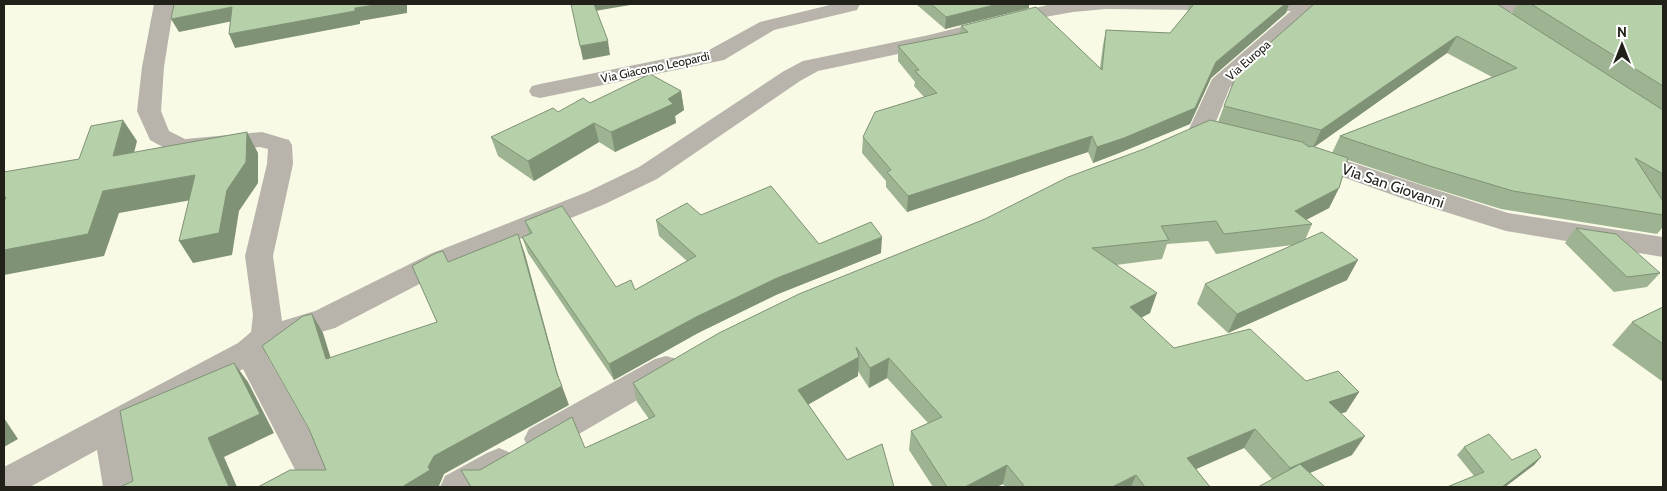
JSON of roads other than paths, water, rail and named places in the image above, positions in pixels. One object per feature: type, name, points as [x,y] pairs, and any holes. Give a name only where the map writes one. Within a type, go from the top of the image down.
[{"type":"street","points":[[164,4],[153,67],[149,111],[159,135],[181,147],[262,139],[280,145],[280,164],[259,256],[268,314],[257,344],[320,487]]},
{"type":"street","name":"Via Giacomo Leopardi","points":[[540,91],[716,55],[767,26],[850,6],[850,4]]},
{"type":"street","points":[[4,484],[257,344],[324,320],[440,261],[596,198],[648,173],[792,76],[811,66],[931,41],[1044,11],[1073,6],[1103,4]]},
{"type":"street","points":[[1108,4],[1315,4]]},
{"type":"street","name":"Via Europa","points":[[1201,129],[1220,84],[1308,7],[1315,4]]},
{"type":"street","points":[[1488,9],[1533,4]]},
{"type":"street","points":[[1174,141],[1201,129],[1229,136]]},
{"type":"street","name":"Via San Giovanni","points":[[1283,150],[1506,222],[1663,247]]},
{"type":"street","points":[[457,487],[685,357]]},
{"type":"street","points":[[110,427],[120,487]]}]
